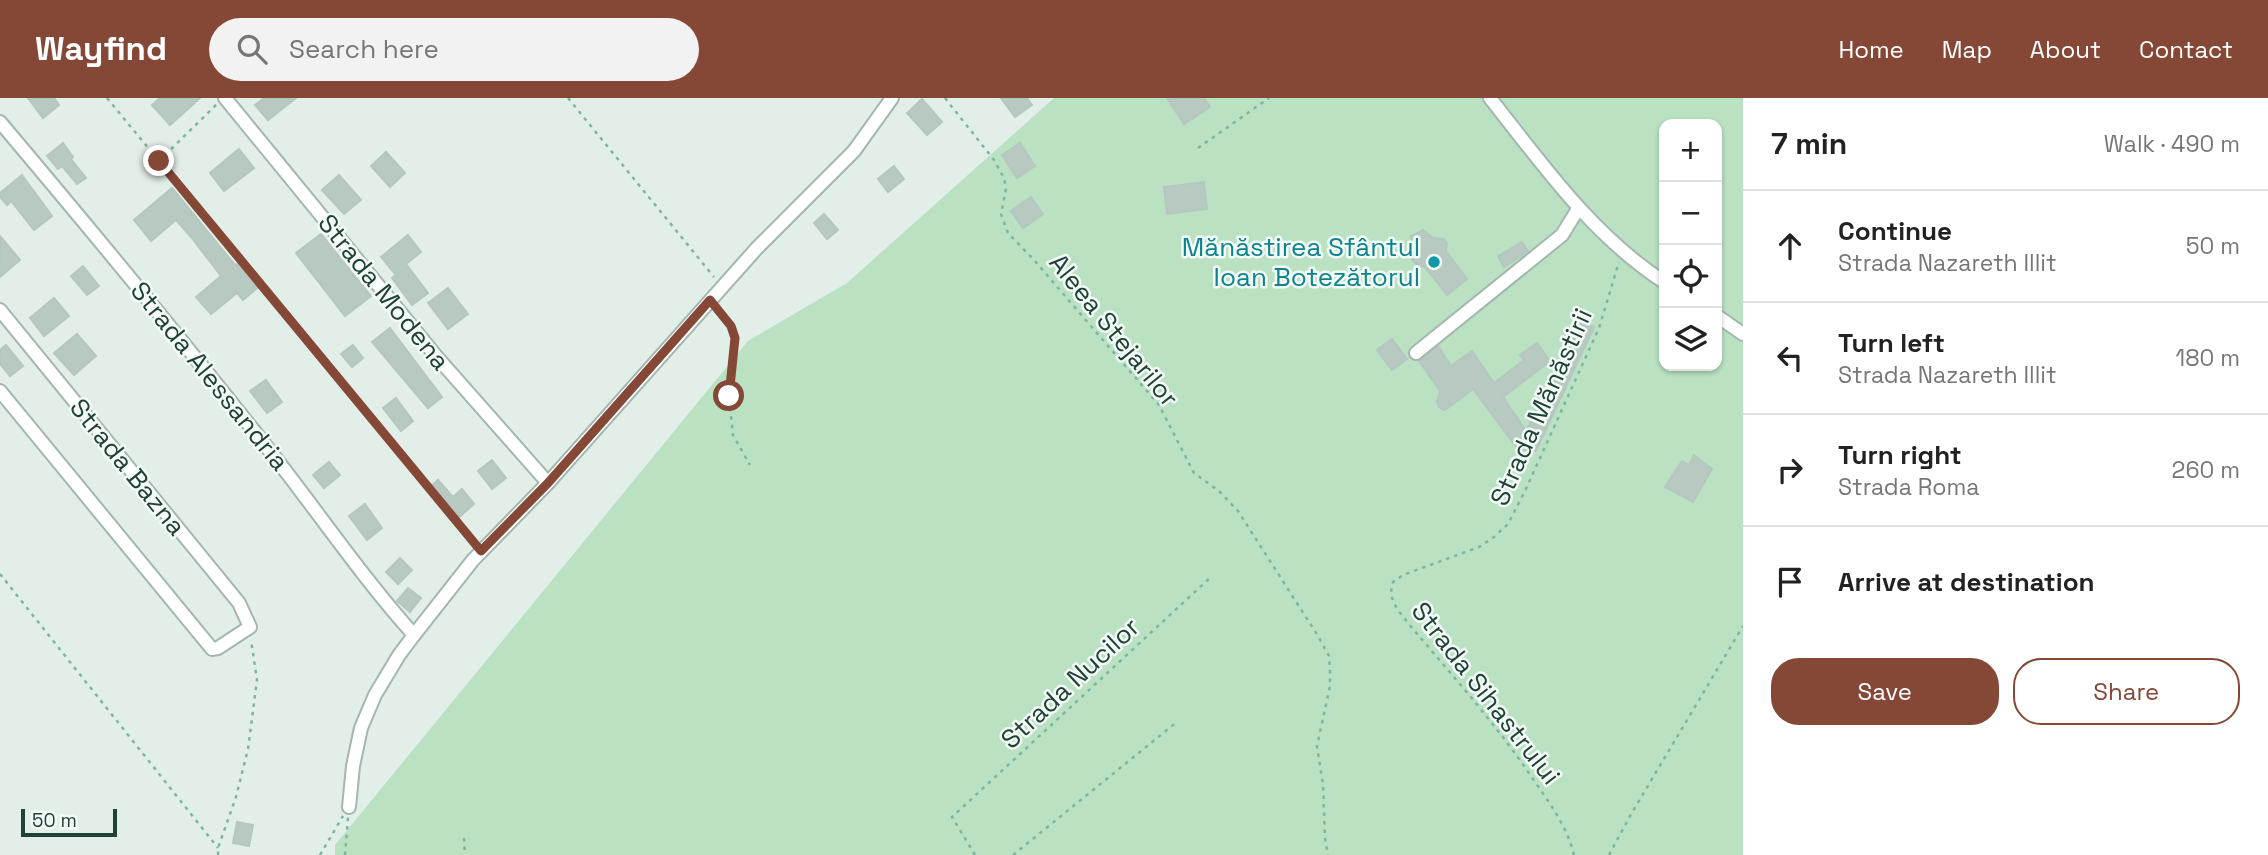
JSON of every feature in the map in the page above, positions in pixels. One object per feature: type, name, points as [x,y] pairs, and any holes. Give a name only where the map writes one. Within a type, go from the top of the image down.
[{"type":"street","name":"Strada Modena","points":[[224,98],[436,356],[548,483]]},
{"type":"street","points":[[349,807],[352,765],[361,728],[381,685],[414,635],[481,551],[548,483],[757,248],[853,151],[892,98]]},
{"type":"street","points":[[1490,98],[1578,209],[1622,252],[1659,278]]},
{"type":"street","name":"Strada Alessandria","points":[[0,122],[150,300],[381,597],[414,635]]},
{"type":"street","points":[[1416,353],[1562,235],[1578,209]]},
{"type":"street","name":"Strada Bazna","points":[[0,310],[239,603],[250,627]]},
{"type":"street","points":[[1722,319],[1743,334]]},
{"type":"street","points":[[0,391],[212,649],[218,648],[250,627]]},
{"type":"path","points":[[107,98],[481,551]]},
{"type":"path","points":[[159,161],[224,98]]},
{"type":"path","points":[[568,98],[722,286]]},
{"type":"path","name":"Aleea Stejarilor","points":[[945,98],[994,160],[1004,178],[1006,189],[1001,214],[1008,233],[1158,405],[1194,473],[1219,491],[1238,511],[1329,656],[1330,686],[1317,746],[1328,855]]},
{"type":"path","points":[[1199,148],[1269,98]]},
{"type":"path","name":"Strada Mănăstirii","points":[[1390,590],[1393,582],[1403,575],[1479,547],[1508,524],[1600,328],[1622,252]]},
{"type":"path","points":[[710,300],[731,326],[735,338],[729,396],[733,435],[750,465]]},
{"type":"path","points":[[0,574],[218,848]]},
{"type":"path","name":"Strada Nucilor","points":[[975,855],[952,817],[1212,576]]},
{"type":"path","name":"Strada Sihastrului","points":[[1390,590],[1393,604],[1408,624],[1504,736],[1558,815],[1569,836],[1574,855]]},
{"type":"path","points":[[1609,855],[1743,626]]},
{"type":"path","points":[[218,855],[248,749],[257,681],[250,627]]},
{"type":"path","points":[[1013,855],[1178,721]]},
{"type":"path","points":[[320,855],[349,807]]},
{"type":"path","points":[[345,855],[349,807]]},
{"type":"path","points":[[464,838],[465,855]]},
{"type":"green space","points":[[1054,98],[1743,98],[1743,855],[335,855],[335,845],[748,341],[847,283]]},
{"type":"building","points":[[28,98],[54,98],[59,105],[43,118]]},
{"type":"building","points":[[160,98],[200,98],[170,125],[152,105]]},
{"type":"building","points":[[264,98],[296,98],[268,120],[255,105]]},
{"type":"building","points":[[1001,98],[1027,98],[1032,105],[1015,117]]},
{"type":"building","points":[[1167,98],[1204,98],[1210,107],[1184,124]]},
{"type":"building","points":[[922,99],[942,122],[927,135],[907,113]]},
{"type":"building","points":[[63,143],[73,157],[71,159],[86,178],[77,184],[62,166],[58,169],[47,156]]},
{"type":"building","points":[[1020,143],[1035,166],[1017,178],[1002,155]]},
{"type":"building","points":[[239,149],[254,168],[224,191],[210,173]]},
{"type":"building","points":[[386,152],[405,173],[390,187],[371,166]]},
{"type":"building","points":[[894,166],[904,179],[888,192],[878,179]]},
{"type":"building","points":[[22,175],[52,216],[34,230],[11,201],[7,205],[0,197],[0,193]]},
{"type":"building","points":[[339,175],[361,200],[344,214],[322,190]]},
{"type":"building","points":[[1204,182],[1207,209],[1167,214],[1164,187]]},
{"type":"building","points":[[172,188],[257,288],[243,300],[237,293],[211,314],[196,297],[221,276],[191,237],[176,220],[151,241],[134,220]]},
{"type":"building","points":[[1031,197],[1043,214],[1023,228],[1011,211]]},
{"type":"building","points":[[824,214],[838,230],[827,239],[814,223]]},
{"type":"building","name":"Mănăstirea Sfântul Ioan Botezătorul","points":[[1423,230],[1433,238],[1444,239],[1447,243],[1446,251],[1467,279],[1447,295],[1425,267],[1412,260],[1411,236]]},
{"type":"building","points":[[321,234],[371,296],[345,316],[296,253]]},
{"type":"building","points":[[408,235],[421,252],[406,264],[428,293],[412,305],[392,278],[396,275],[381,257]]},
{"type":"building","points":[[0,236],[20,260],[0,277]]},
{"type":"building","points":[[1522,242],[1528,251],[1504,267],[1498,256]]},
{"type":"building","points":[[83,266],[99,286],[87,295],[71,276]]},
{"type":"building","points":[[448,288],[468,314],[448,329],[428,303]]},
{"type":"building","points":[[54,298],[69,316],[44,336],[30,318]]},
{"type":"building","points":[[1582,323],[1594,327],[1536,451],[1517,448],[1473,389],[1448,408],[1444,410],[1439,407],[1437,402],[1440,391],[1419,361],[1438,346],[1451,366],[1472,351],[1494,383],[1524,360],[1520,355],[1537,343],[1550,361],[1503,397],[1526,431]]},
{"type":"building","points":[[390,328],[442,397],[428,408],[372,342]]},
{"type":"building","points":[[77,334],[96,356],[74,375],[54,353]]},
{"type":"building","points":[[1392,339],[1407,359],[1392,370],[1377,350]]},
{"type":"building","points":[[6,345],[23,366],[10,376],[0,364],[0,350]]},
{"type":"building","points":[[353,345],[363,358],[352,367],[341,354]]},
{"type":"building","points":[[266,380],[282,402],[267,413],[250,391]]},
{"type":"building","points":[[396,398],[413,421],[401,431],[383,408]]},
{"type":"building","points":[[1694,455],[1712,469],[1693,502],[1665,487],[1682,461],[1689,465]]},
{"type":"building","points":[[492,460],[506,478],[492,489],[478,471]]},
{"type":"building","points":[[329,462],[340,475],[324,488],[313,475]]},
{"type":"building","points":[[438,480],[453,497],[462,489],[474,504],[458,518],[431,486]]},
{"type":"building","points":[[365,504],[382,528],[367,540],[349,516]]},
{"type":"building","points":[[400,558],[412,570],[398,584],[386,572]]},
{"type":"building","points":[[408,588],[421,598],[410,612],[397,601]]},
{"type":"building","points":[[237,822],[253,825],[249,846],[233,843]]},
{"type":"place","name":"Mănăstirea Sfântul Ioan Botezătorul","points":[[1434,262]]},
{"type":"route","points":[[159,161],[481,551],[548,483],[710,300],[731,326],[735,338],[729,396]]}]
